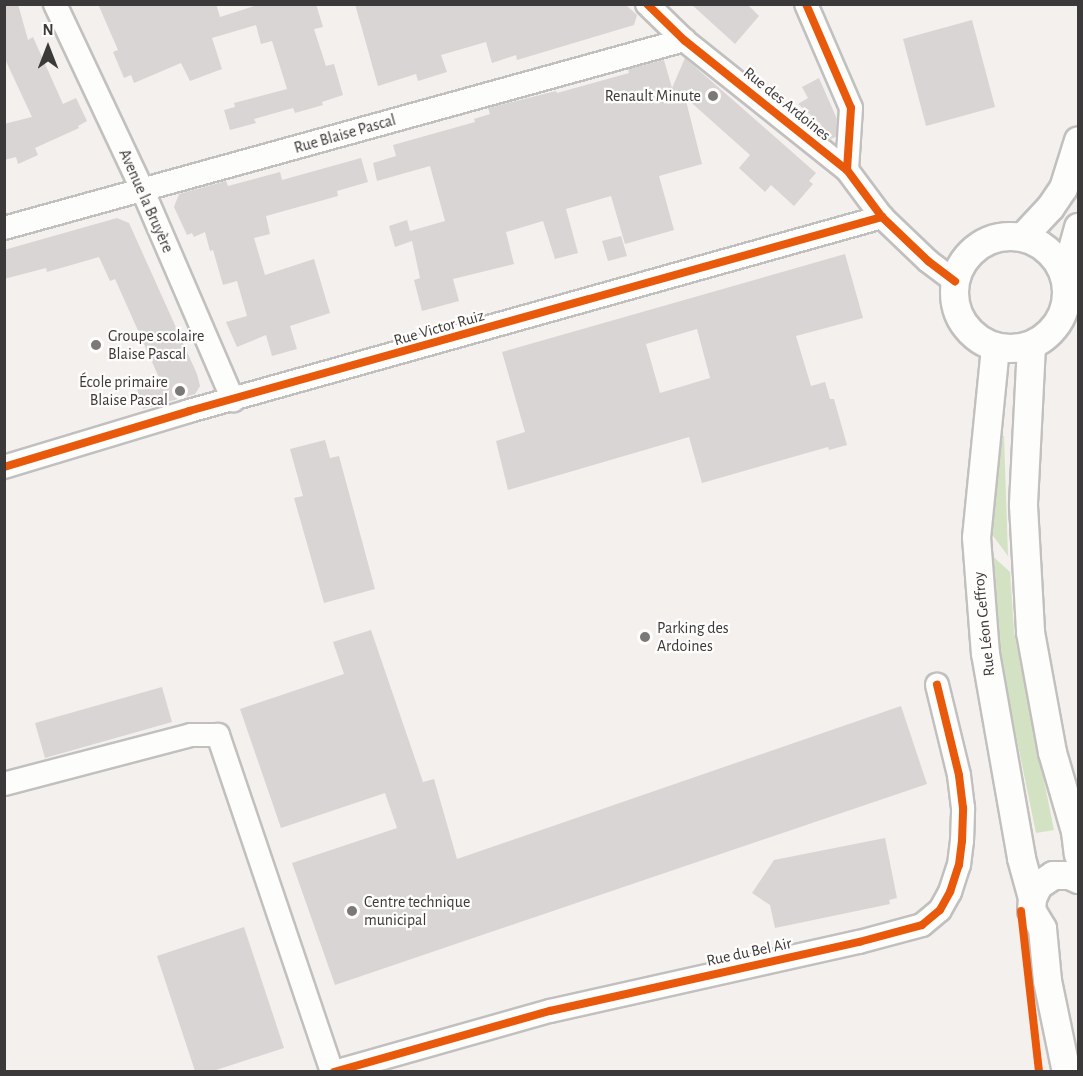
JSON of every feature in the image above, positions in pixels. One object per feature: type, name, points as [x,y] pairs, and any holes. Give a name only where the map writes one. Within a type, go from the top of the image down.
[{"type":"street","name":"Avenue la Bruyère","points":[[55,4],[143,191],[233,400]]},
{"type":"street","name":"Rue des Ardoines","points":[[647,4],[684,40],[847,171],[882,217],[928,261],[955,281]]},
{"type":"street","points":[[806,4],[850,108],[847,171]]},
{"type":"street","name":"Rue Blaise Pascal","points":[[4,228],[684,40]]},
{"type":"street","points":[[1022,237],[1050,207],[1063,188],[1078,140]]},
{"type":"street","name":"Rue Victor Ruiz","points":[[4,467],[882,217]]},
{"type":"street","points":[[1065,274],[1078,227]]},
{"type":"street","points":[[1022,237],[1042,245],[1055,257],[1065,274],[1068,293],[1062,317],[1046,337],[1031,345],[1011,349],[995,347],[975,336],[961,320],[954,302],[955,281],[962,263],[974,249],[993,238],[1022,237]]},
{"type":"street","points":[[1031,345],[1023,505],[1030,632],[1052,752],[1075,831],[1078,854]]},
{"type":"street","name":"Rue Léon Geffroy","points":[[995,347],[976,549],[984,653],[1021,858],[1032,898],[1031,910],[1042,928],[1047,980],[1066,1071]]},
{"type":"street","name":"Rue du Bel Air","points":[[333,1071],[550,1011],[859,942],[922,925],[940,910],[950,892],[959,865],[962,841],[963,808],[959,775],[937,685]]},
{"type":"street","points":[[4,784],[191,735],[218,735],[333,1071]]},
{"type":"street","points":[[1032,898],[1038,885],[1053,875],[1069,875],[1078,879]]},
{"type":"green space","points":[[998,436],[1004,436],[1008,556],[988,529]]},
{"type":"green space","points":[[987,551],[1010,572],[1014,631],[1054,830],[1036,833],[995,633]]},
{"type":"building","points":[[4,4],[18,4],[28,40],[33,37],[63,104],[76,98],[87,121],[78,126],[79,128],[35,148],[38,155],[18,164],[16,157],[4,160],[4,124],[32,117],[4,57]]},
{"type":"building","points":[[98,4],[216,4],[220,17],[261,4],[316,4],[323,27],[314,29],[326,66],[334,64],[343,95],[322,102],[323,105],[295,113],[293,108],[254,119],[256,123],[230,130],[224,110],[235,107],[234,103],[287,89],[272,41],[261,44],[256,25],[212,38],[222,69],[190,81],[181,63],[134,83],[131,75],[124,78],[113,52],[118,50]]},
{"type":"building","points":[[355,4],[625,4],[637,15],[634,25],[517,60],[516,55],[492,63],[486,42],[441,55],[447,72],[418,81],[416,74],[378,86]]},
{"type":"building","points":[[691,4],[747,4],[759,16],[735,44]]},
{"type":"building","points":[[972,20],[995,107],[926,126],[903,39]]},
{"type":"building","points":[[685,58],[816,173],[809,181],[813,184],[794,206],[771,185],[765,192],[739,168],[750,155],[685,97],[702,164],[659,176],[674,230],[625,244],[611,196],[566,209],[578,253],[555,259],[543,221],[506,232],[514,264],[453,279],[459,301],[422,311],[414,280],[420,278],[412,241],[395,247],[389,226],[407,220],[410,231],[445,221],[430,166],[377,181],[373,163],[396,156],[393,145],[475,122],[474,119],[490,114],[488,108],[556,91],[557,93],[629,73],[628,69],[664,60],[672,88]]},
{"type":"building","points":[[819,78],[837,119],[836,137],[830,139],[820,123],[798,104],[808,98],[802,87]]},
{"type":"building","points":[[361,158],[368,182],[337,191],[338,196],[266,216],[270,234],[254,238],[265,275],[314,259],[330,313],[290,326],[297,349],[272,356],[266,335],[237,347],[226,322],[247,316],[237,281],[223,285],[205,232],[194,237],[192,233],[187,235],[174,207],[179,194],[226,181],[228,186],[280,172],[282,180]]},
{"type":"building","points":[[117,218],[129,223],[197,374],[200,386],[195,394],[143,409],[137,389],[161,382],[115,279],[110,281],[99,257],[47,272],[46,268],[4,279],[4,250]]},
{"type":"building","points":[[621,236],[627,256],[608,261],[602,241]]},
{"type":"building","points":[[845,254],[863,318],[796,336],[811,386],[825,382],[830,399],[834,399],[847,445],[829,450],[828,447],[702,483],[689,437],[508,490],[496,441],[525,432],[502,352]],"holes":[[[697,329],[710,378],[660,393],[646,344]]]},
{"type":"building","points":[[325,440],[330,458],[339,456],[375,589],[324,603],[294,498],[303,496],[290,449]]},
{"type":"building","points":[[371,630],[423,782],[434,779],[457,859],[901,706],[927,784],[335,985],[292,863],[397,828],[385,793],[281,828],[240,709],[344,674],[333,642]]},
{"type":"building","points":[[162,687],[172,722],[45,758],[35,723]]},
{"type":"building","points":[[885,838],[897,898],[889,900],[890,904],[775,928],[770,905],[752,893],[774,860]]},
{"type":"building","points":[[244,927],[284,1048],[213,1071],[195,1071],[157,956]]},
{"type":"cycle path","points":[[647,4],[684,40],[847,170],[882,217],[928,261],[955,281]]},
{"type":"cycle path","points":[[806,4],[851,108],[847,170]]},
{"type":"cycle path","points":[[4,467],[189,411],[882,217]]},
{"type":"cycle path","points":[[334,1072],[550,1011],[859,942],[922,925],[940,910],[950,892],[959,865],[962,841],[963,808],[959,775],[937,685]]},
{"type":"cycle path","points":[[1021,911],[1039,1072]]},
{"type":"place","name":"Renault Minute","points":[[713,96]]},
{"type":"place","name":"Groupe scolaire Blaise Pascal","points":[[96,345]]},
{"type":"place","name":"École primaire Blaise Pascal","points":[[180,391]]},
{"type":"place","name":"Parking des Ardoines","points":[[645,637]]},
{"type":"place","name":"Centre technique municipal","points":[[352,911]]}]
